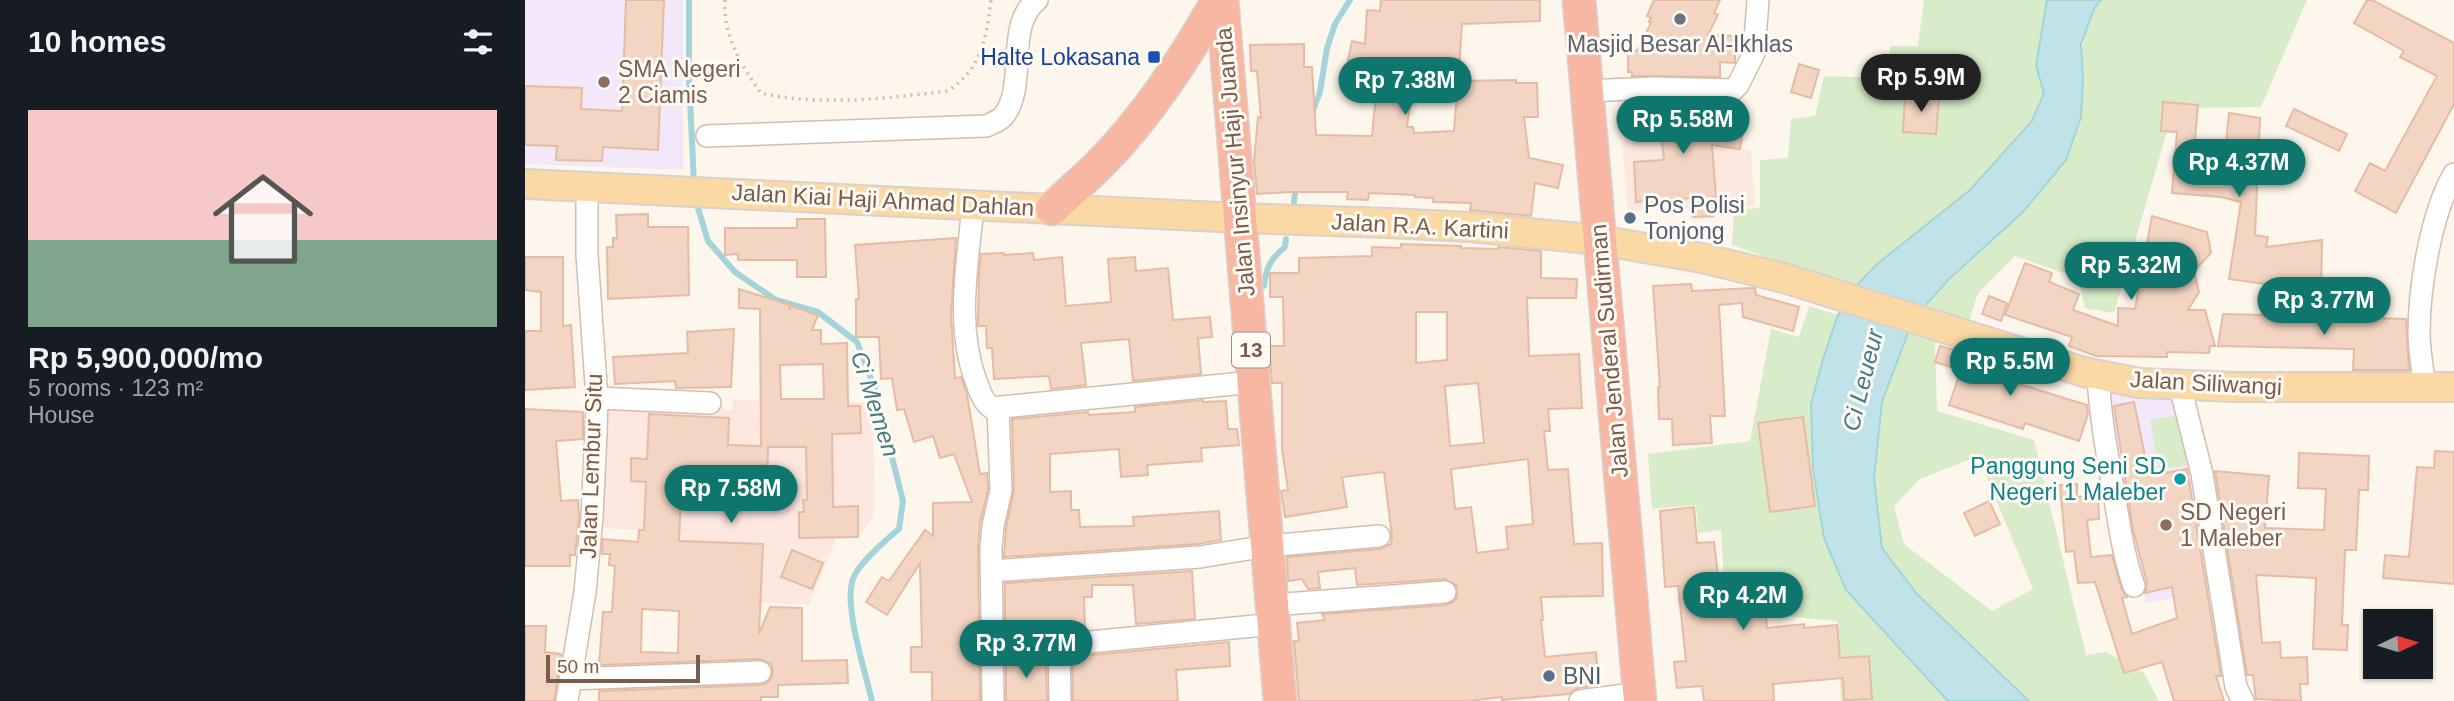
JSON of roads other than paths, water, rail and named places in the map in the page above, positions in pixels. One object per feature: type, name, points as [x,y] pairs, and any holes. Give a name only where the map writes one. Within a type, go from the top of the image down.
[{"type":"highway","points":[[1052,209],[1101,164],[1157,97],[1220,0]]},
{"type":"highway","name":"Jalan Insinyur Haji Juanda","points":[[1220,0],[1280,701]]},
{"type":"highway","name":"Jalan Jenderal Sudirman","points":[[1579,0],[1639,697]]},
{"type":"main road","name":"Jalan Kiai Haji Ahmad Dahlan","points":[[525,184],[1240,218]]},
{"type":"main road","name":"Jalan R.A. Kartini","points":[[1240,218],[1469,227],[1599,240]]},
{"type":"main road","name":"Jalan Siliwangi","points":[[1599,240],[1702,258],[1784,278],[2098,375],[2139,383],[2180,386],[2454,387]]},
{"type":"street","points":[[707,136],[986,126],[1005,114],[1016,82],[1017,44],[1024,19],[1037,0]]},
{"type":"street","points":[[1586,90],[1733,90],[1756,47],[1758,0]]},
{"type":"street","points":[[2425,388],[2419,336],[2421,297],[2437,216],[2454,174]]},
{"type":"street","name":"Jalan Lembur Situ","points":[[567,701],[589,555],[597,398],[587,255],[587,188]]},
{"type":"street","points":[[973,205],[964,321],[966,344],[982,398],[987,405],[998,408],[1254,382]]},
{"type":"street","points":[[2098,375],[2109,464],[2134,586]]},
{"type":"street","points":[[2180,386],[2202,474],[2236,687],[2243,701]]},
{"type":"street","points":[[597,398],[710,403]]},
{"type":"street","points":[[993,701],[991,571],[993,527],[1001,490],[998,408]]},
{"type":"street","points":[[991,571],[1200,557],[1267,546],[1379,536]]},
{"type":"street","points":[[992,646],[1059,645],[1445,592]]},
{"type":"street","points":[[1059,645],[1060,701]]},
{"type":"street","points":[[570,679],[759,672]]},
{"type":"street","points":[[1580,701],[1639,697]]},
{"type":"water","name":"Ci Leueur","points":[[2047,0],[2101,0],[2094,9],[2081,44],[2081,117],[2066,160],[2023,212],[1948,280],[1922,309],[1908,333],[1882,402],[1874,478],[1882,548],[1917,594],[2029,701],[1948,701],[1846,590],[1824,538],[1813,469],[1811,404],[1838,315],[1854,288],[1876,265],[1970,190],[2032,121],[2044,93],[2036,66]]},
{"type":"waterway","name":"Ci Memen","points":[[689,0],[689,79],[694,183]]},
{"type":"waterway","points":[[1312,113],[1320,92],[1327,48],[1335,24],[1350,0]]},
{"type":"waterway","points":[[1294,202],[1296,185]]},
{"type":"waterway","name":"Ci Memen","points":[[695,198],[708,241],[735,272],[776,300],[818,312],[857,342],[874,386],[903,501],[899,529],[865,561],[852,582],[853,624],[872,701]]},
{"type":"waterway","points":[[1264,286],[1270,264],[1285,247],[1286,239]]},
{"type":"place","name":"Masjid Besar Al-Ikhlas","points":[[1680,19]]},
{"type":"place","name":"Halte Lokasana","points":[[1154,57]]},
{"type":"place","name":"SMA Negeri 2 Ciamis","points":[[604,82]]},
{"type":"place","name":"Pos Polisi Tonjong","points":[[1630,218]]},
{"type":"place","name":"Panggung Seni SD Negeri 1 Maleber","points":[[2180,479]]},
{"type":"place","name":"SD Negeri 1 Maleber","points":[[2166,525]]},
{"type":"place","name":"BNI","points":[[1549,676]]}]
